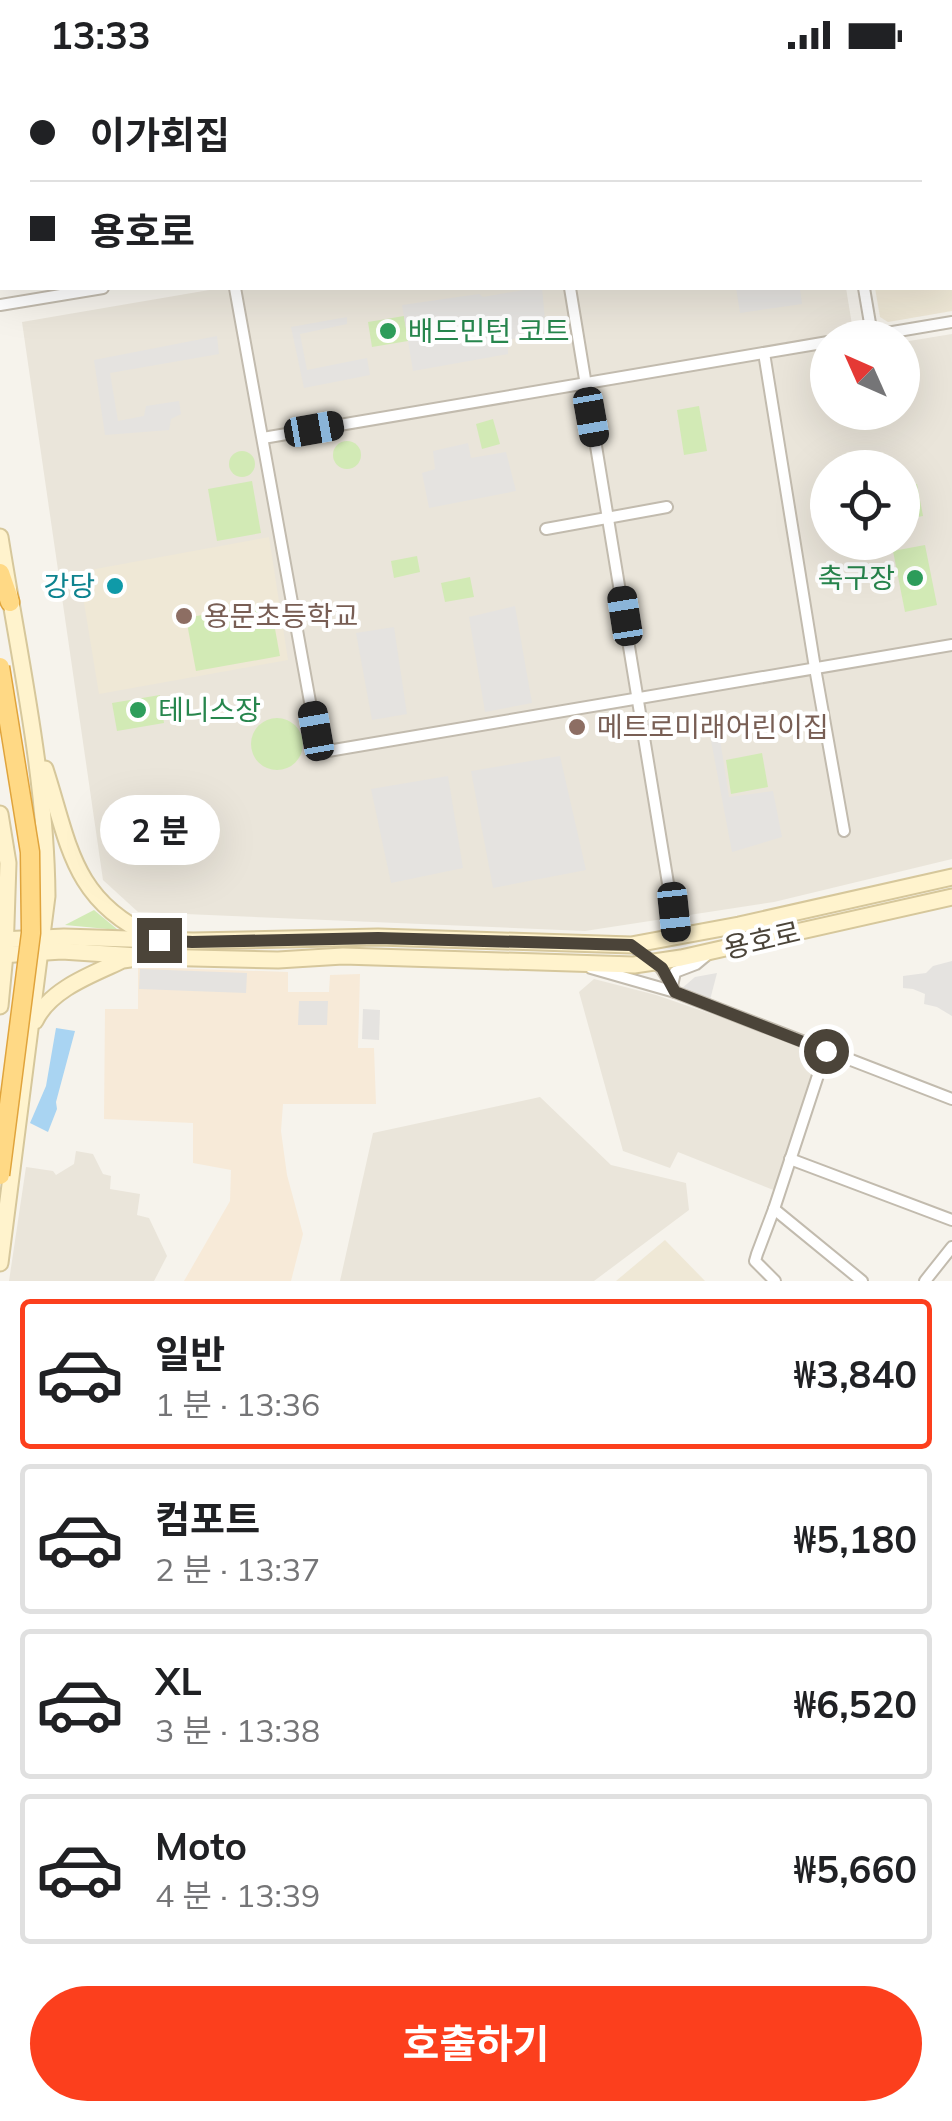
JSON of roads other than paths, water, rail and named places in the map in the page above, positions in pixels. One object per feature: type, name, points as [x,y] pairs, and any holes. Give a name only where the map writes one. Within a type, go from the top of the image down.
[{"type":"highway","points":[[0,573],[10,602]]},
{"type":"highway","points":[[0,667],[30,852],[32,933],[0,1175]]},
{"type":"highway","points":[[0,740],[19,854],[21,932],[0,1093]]},
{"type":"main road","points":[[0,537],[35,739],[48,896],[37,945],[31,1030],[0,1263]]},
{"type":"main road","points":[[35,739],[72,857],[85,884],[111,913],[159,940]]},
{"type":"main road","points":[[0,814],[8,864],[0,1006]]},
{"type":"main road","points":[[0,893],[8,864]]},
{"type":"main road","name":"용호로","points":[[37,945],[378,938],[631,945],[952,877]]},
{"type":"main road","name":"용호로","points":[[37,945],[62,952],[152,957],[278,960],[343,956],[634,965],[952,897]]},
{"type":"main road","points":[[343,956],[332,949],[378,938]]},
{"type":"main road","points":[[418,958],[454,951],[454,944],[447,940]]},
{"type":"main road","points":[[3,947],[37,945]]},
{"type":"main road","points":[[62,952],[89,976]]},
{"type":"main road","points":[[31,1030],[39,1013],[71,985],[123,960],[152,957]]},
{"type":"street","points":[[0,305],[27,294],[78,290]]},
{"type":"street","points":[[236,290],[318,746],[328,752],[952,645]]},
{"type":"street","points":[[570,290],[678,938]]},
{"type":"street","points":[[864,290],[869,320]]},
{"type":"street","points":[[920,327],[952,322]]},
{"type":"street","points":[[262,438],[810,345]]},
{"type":"street","points":[[764,353],[844,831]]},
{"type":"street","points":[[546,529],[667,507]]},
{"type":"street","points":[[631,945],[662,968],[673,989]]},
{"type":"street","points":[[673,989],[675,972],[696,964],[712,951]]},
{"type":"street","points":[[637,982],[656,974],[654,962]]},
{"type":"street","points":[[579,963],[673,989],[952,1099]]},
{"type":"street","points":[[775,1281],[756,1261],[826,1051]]},
{"type":"street","points":[[790,1160],[952,1220]]},
{"type":"street","points":[[774,1210],[862,1281]]},
{"type":"street","points":[[925,1281],[952,1247]]},
{"type":"water","points":[[56,1028],[75,1031],[48,1132],[30,1123],[46,1086]]},
{"type":"place","name":"배드민턴 코트","points":[[388,331]]},
{"type":"place","name":"축구장","points":[[915,578]]},
{"type":"place","name":"강당","points":[[115,586]]},
{"type":"place","name":"용문초등학교","points":[[184,616]]},
{"type":"place","name":"테니스장","points":[[138,710]]},
{"type":"place","name":"메트로미래어린이집","points":[[577,727]]}]
